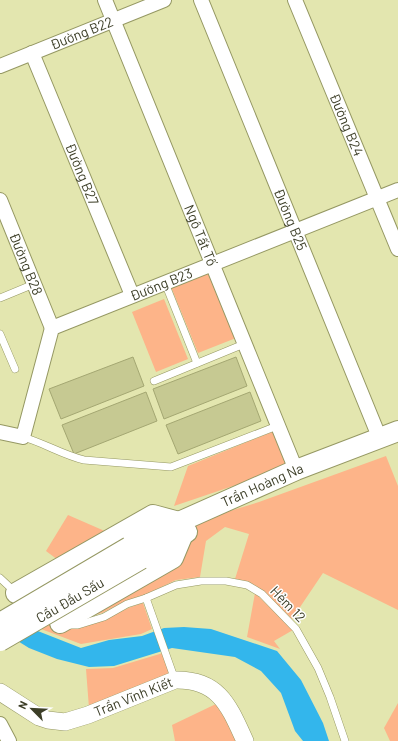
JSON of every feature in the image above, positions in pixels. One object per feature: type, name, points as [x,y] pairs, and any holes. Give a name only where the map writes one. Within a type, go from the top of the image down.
[{"type":"main road","name":"Trần Hoàng Na","points":[[181,528],[247,504],[389,440],[398,431]]},
{"type":"main road","name":"Trần Hoàng Na","points":[[135,553],[296,470],[389,440]]},
{"type":"main road","points":[[16,593],[153,515],[181,528],[173,558],[60,623]]},
{"type":"main road","name":"Cầu Đầu Sấu","points":[[0,623],[135,553]]},
{"type":"main road","name":"Cầu Đầu Sấu","points":[[0,641],[135,553]]},
{"type":"street","name":"Ngô Tất Tố","points":[[105,0],[296,470]]},
{"type":"street","name":"Đường B22","points":[[0,66],[164,0]]},
{"type":"street","name":"Đường B25","points":[[201,0],[296,231],[389,440]]},
{"type":"street","name":"Đường B24","points":[[295,0],[398,249]]},
{"type":"street","name":"Đường B27","points":[[32,53],[132,295]]},
{"type":"street","name":"Đường B23","points":[[52,328],[398,190]]},
{"type":"street","name":"Đường B28","points":[[0,200],[52,328]]},
{"type":"street","points":[[0,432],[23,437],[52,328]]},
{"type":"street","name":"Trần Vĩnh Kiết","points":[[0,692],[39,717],[56,722],[65,722],[88,715],[175,680],[190,680],[202,684],[222,697],[230,709],[245,741]]},
{"type":"street","points":[[0,724],[9,741]]},
{"type":"lane","points":[[165,283],[197,364]]},
{"type":"lane","points":[[0,298],[34,284]]},
{"type":"lane","points":[[0,334],[15,369]]},
{"type":"lane","points":[[154,381],[244,344]]},
{"type":"lane","points":[[23,437],[46,444],[72,457],[84,460],[171,467],[277,426]]},
{"type":"lane","name":"Hẻm 12","points":[[0,578],[41,615],[60,623],[78,625],[104,617],[127,604],[146,598],[176,585],[201,581],[226,581],[247,585],[262,594],[296,629],[318,668],[345,741]]},
{"type":"lane","points":[[146,598],[175,680]]},
{"type":"shaded area","points":[[208,273],[236,338],[198,353],[171,287]]},
{"type":"shaded area","points":[[164,299],[188,359],[156,372],[132,312]]},
{"type":"shaded area","points":[[274,431],[289,467],[174,506],[188,466]]},
{"type":"shaded area","points":[[386,456],[398,486],[398,610],[323,573],[292,619],[273,600],[259,589],[244,581],[235,579],[249,534],[225,527],[206,541],[200,577],[176,580],[102,613],[77,620],[188,524],[259,502]]},
{"type":"shaded area","points":[[68,515],[107,532],[58,560],[46,551]]},
{"type":"shaded area","points":[[255,593],[293,630],[274,641],[280,649],[247,637]]},
{"type":"shaded area","points":[[143,603],[152,629],[141,634],[81,644],[25,623],[30,609],[61,625],[79,627],[98,622]]},
{"type":"shaded area","points":[[163,653],[169,674],[89,708],[86,669],[113,668]]},
{"type":"shaded area","points":[[218,703],[238,741],[175,741],[172,725]]},
{"type":"shaded area","points":[[398,703],[398,741],[390,741],[384,728]]},
{"type":"water","points":[[0,610],[25,626],[81,648],[109,640],[142,636],[164,628],[184,627],[211,629],[277,651],[301,680],[323,723],[329,741],[303,741],[295,731],[281,693],[261,671],[235,657],[172,648],[114,666],[89,667],[57,659],[29,648],[0,630]]},
{"type":"building","points":[[133,357],[144,386],[61,419],[49,389]]},
{"type":"building","points":[[236,357],[247,386],[164,419],[153,389]]},
{"type":"building","points":[[146,392],[157,421],[74,454],[62,425]]},
{"type":"building","points":[[250,392],[261,421],[178,454],[166,425]]}]
